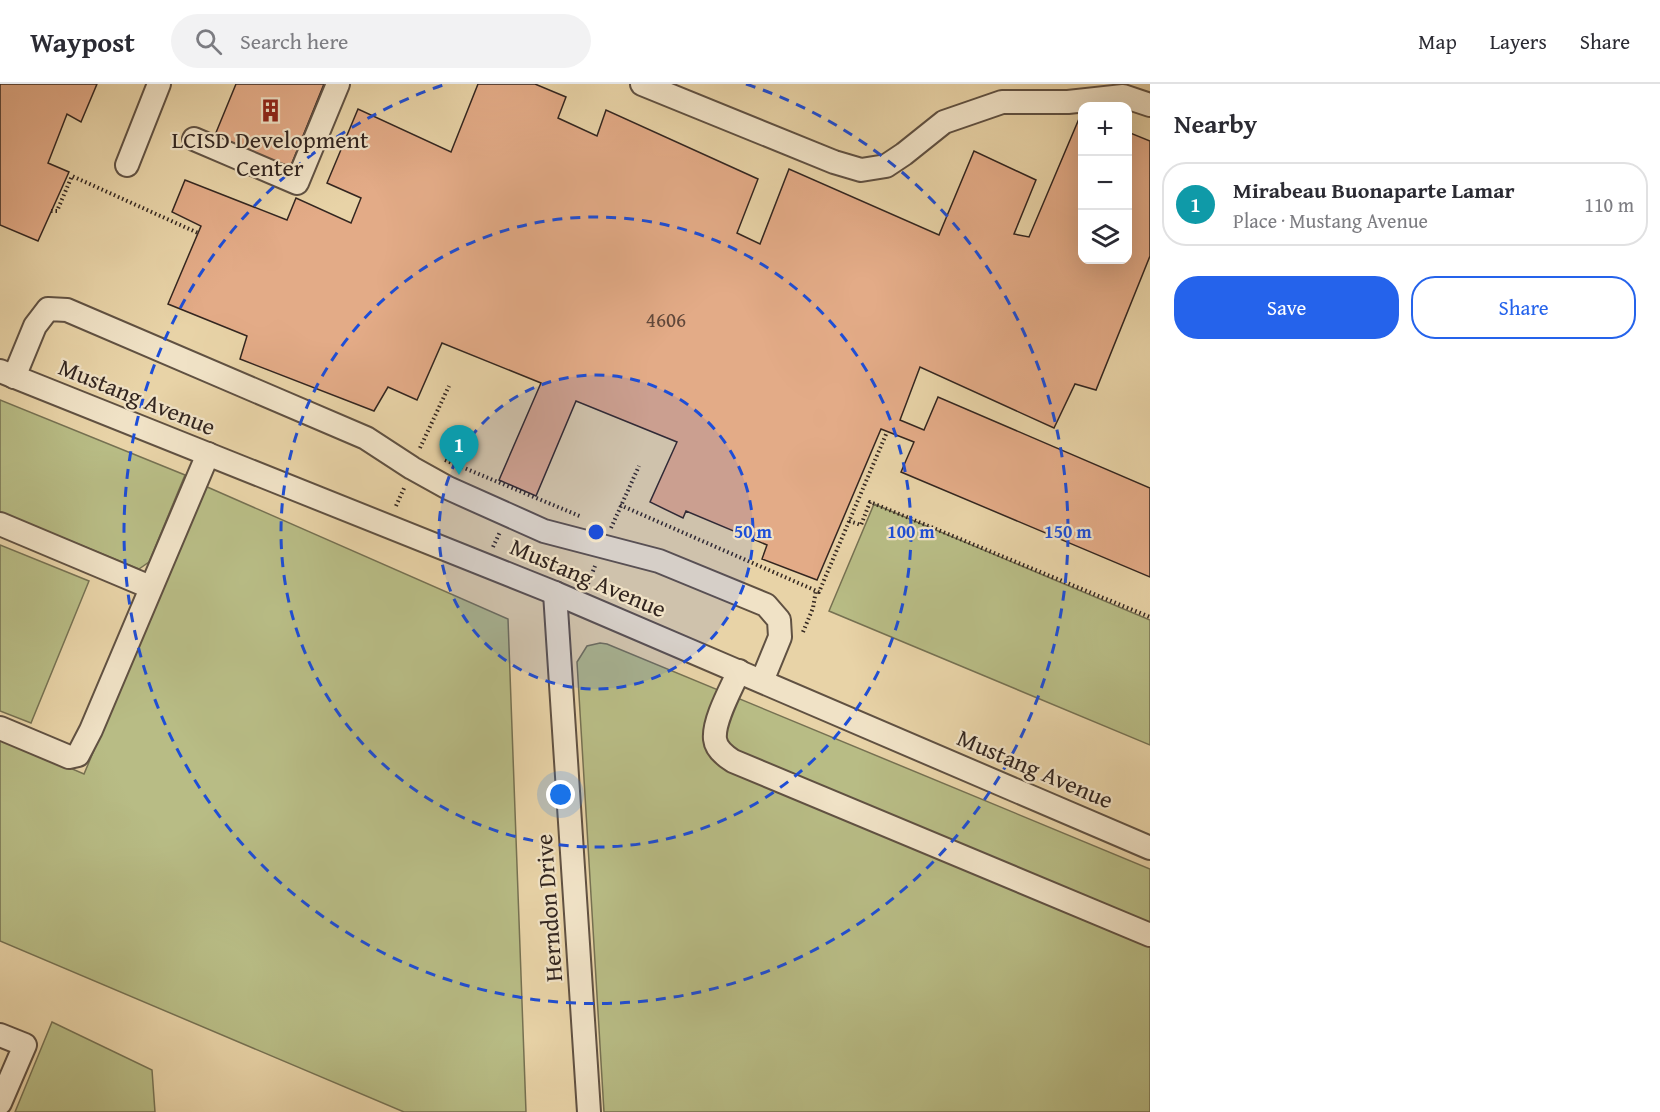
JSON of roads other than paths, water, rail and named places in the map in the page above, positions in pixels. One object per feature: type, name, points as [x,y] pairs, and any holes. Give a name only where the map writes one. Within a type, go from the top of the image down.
[{"type":"street","points":[[127,165],[159,84]]},
{"type":"street","points":[[194,140],[297,183],[338,84]]},
{"type":"street","points":[[642,84],[834,162],[861,170],[886,165],[904,154],[944,122],[1002,102],[1068,102],[1125,90],[1150,105]]},
{"type":"street","points":[[7,374],[35,326],[48,309],[67,310],[366,438],[448,488],[535,527],[659,561],[766,605],[779,620],[780,637],[762,681]]},
{"type":"street","name":"Mustang Avenue","points":[[7,374],[555,593],[1150,848]]},
{"type":"street","points":[[0,728],[69,757],[78,755],[91,730],[208,454]]},
{"type":"street","points":[[0,524],[150,587]]},
{"type":"street","name":"Herndon Drive","points":[[555,593],[589,1112]]},
{"type":"street","points":[[739,671],[718,721],[715,740],[722,754],[733,761],[1150,935]]},
{"type":"street","points":[[0,1035],[25,1045],[0,1103]]},
{"type":"place","name":"LCISD Development Center","points":[[270,110]]},
{"type":"place","name":"Mirabeau Buonaparte Lamar","points":[[459,475]]}]
